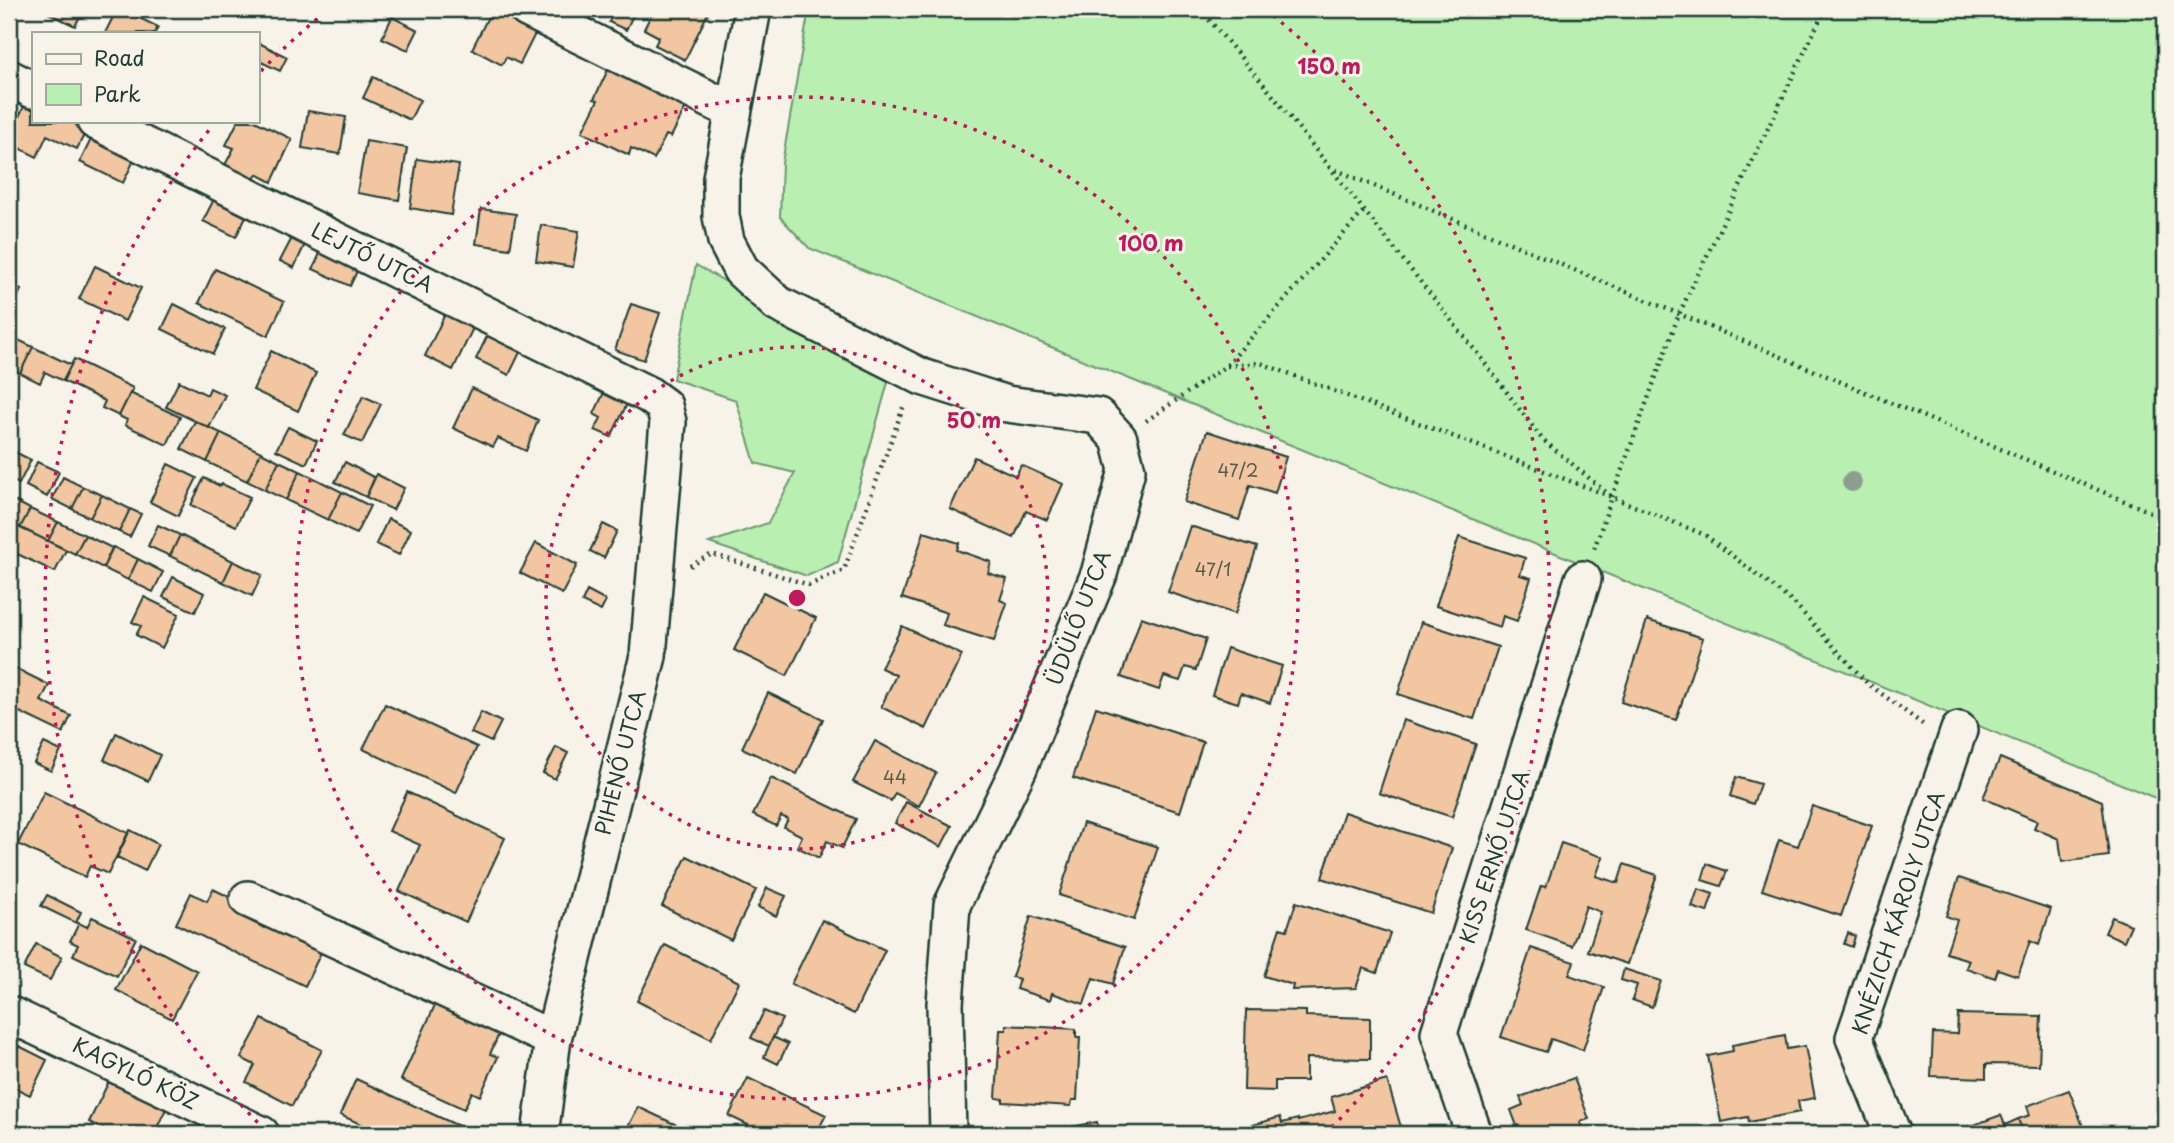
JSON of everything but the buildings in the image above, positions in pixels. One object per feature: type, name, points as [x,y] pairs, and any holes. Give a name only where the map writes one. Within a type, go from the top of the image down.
[{"type":"street","points":[[527,9],[733,111]]},
{"type":"street","points":[[753,9],[721,178],[721,216],[726,241],[741,271],[778,304],[922,377],[1007,404],[1098,416],[1119,439]]},
{"type":"street","points":[[9,78],[32,90]]},
{"type":"street","name":"LEJTŐ UTCA","points":[[97,122],[649,395]]},
{"type":"street","name":"PIHENŐ UTCA","points":[[540,1134],[553,1039],[648,656],[667,422],[664,406],[649,395]]},
{"type":"street","name":"ÜDÜLŐ UTCA","points":[[948,1134],[945,1004],[952,905],[1018,770],[1100,574],[1127,470],[1119,439]]},
{"type":"street","name":"KISS ERNŐ UTCA","points":[[1474,1134],[1439,1033],[1583,579]]},
{"type":"street","name":"KNÉZICH KÁROLY UTCA","points":[[1893,1134],[1854,1038],[1956,739]]},
{"type":"street","points":[[248,899],[553,1039]]},
{"type":"street","name":"KAGYLÓ KÖZ","points":[[9,1014],[261,1134]]},
{"type":"path","points":[[1200,9],[1481,358],[1542,439],[1612,497]]},
{"type":"path","points":[[1583,579],[1679,314],[1825,9]]},
{"type":"path","points":[[1329,167],[2165,518]]},
{"type":"path","points":[[1119,439],[1226,366],[1364,211]]},
{"type":"path","points":[[1226,366],[1261,363],[1705,535],[1794,603],[1867,683],[1956,739]]},
{"type":"path","points":[[689,567],[712,554],[809,585],[844,570],[901,409],[922,377]]},
{"type":"green space","points":[[809,9],[2165,9],[2165,802],[809,248],[780,217],[782,163]]},
{"type":"green space","points":[[696,265],[890,375],[838,562],[807,576],[709,543],[768,523],[795,473],[755,463],[736,400],[673,379]]}]
